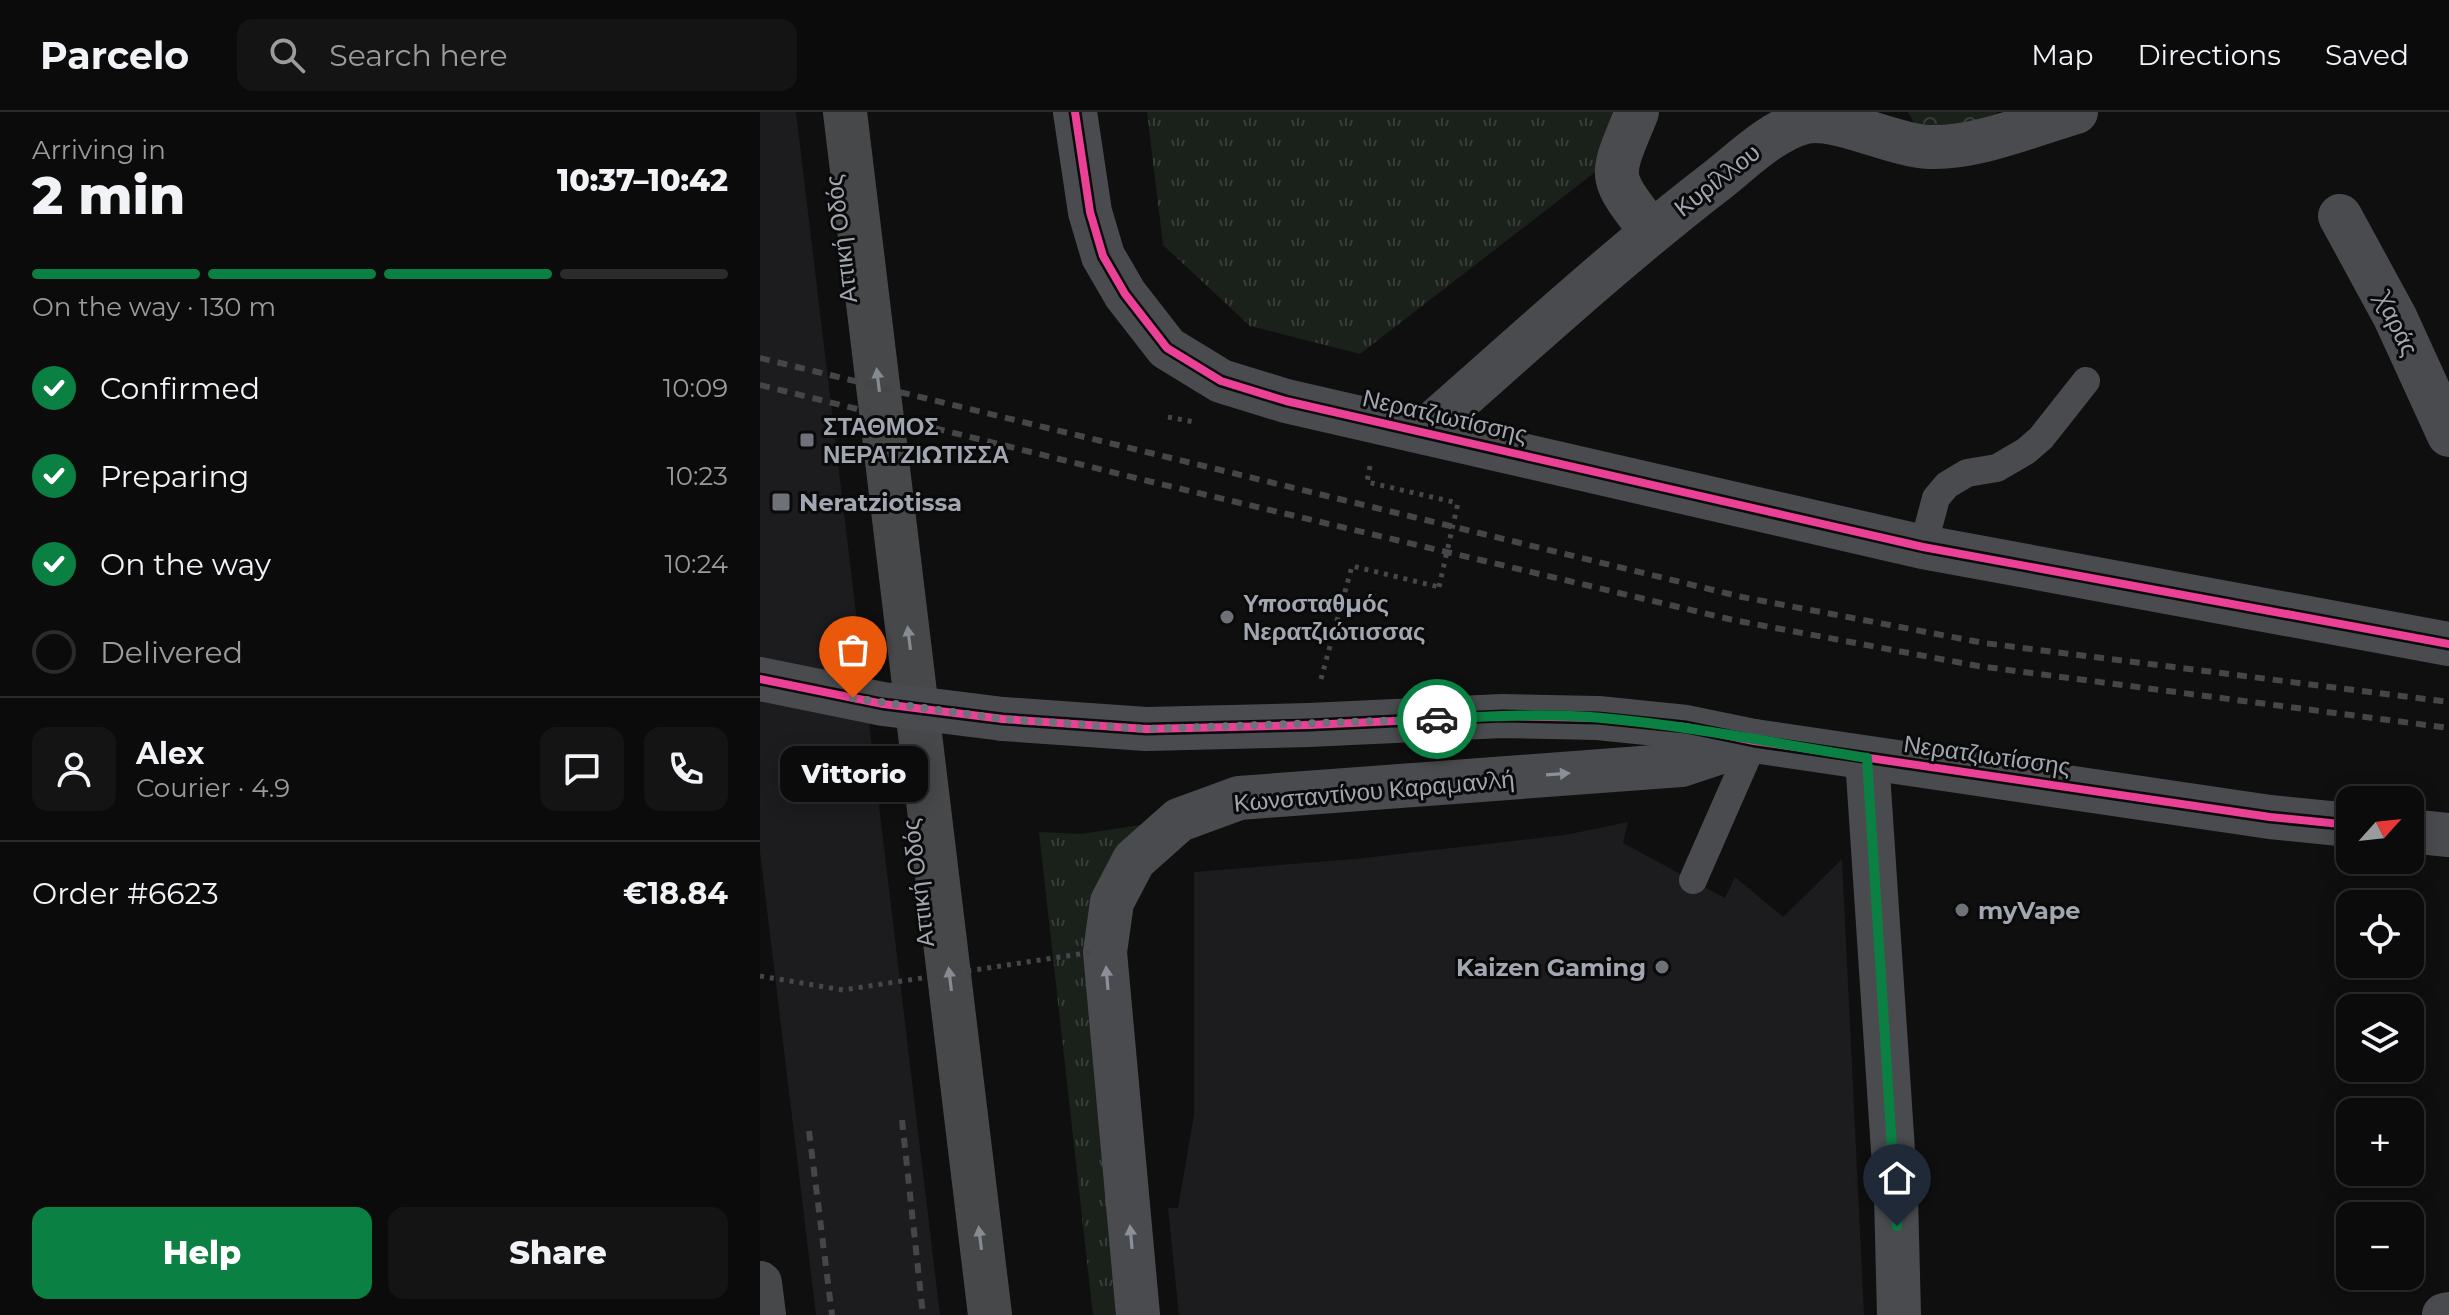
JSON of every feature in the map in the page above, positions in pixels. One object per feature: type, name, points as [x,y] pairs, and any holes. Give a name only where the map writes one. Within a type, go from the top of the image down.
[{"type":"highway","name":"Αττική Οδός","points":[[845,112],[990,1315]]},
{"type":"highway","points":[[760,1283],[764,1315]]},
{"type":"street","name":"Νερατζιωτίσσης","points":[[1075,112],[1090,212],[1103,256],[1125,294],[1167,348],[1221,381],[1286,401],[1923,547],[2449,644]]},
{"type":"street","points":[[1637,112],[1616,162],[1616,179],[1623,196],[1651,231]]},
{"type":"street","name":"Κυρίλλου","points":[[1424,431],[1651,231],[1782,130],[1809,121],[1864,122],[1928,147],[1960,146],[2076,112]]},
{"type":"street","name":"Χαράς","points":[[2340,216],[2395,317],[2449,435]]},
{"type":"street","name":"Νερατζιωτίσσης","points":[[760,679],[883,704],[1003,719],[1146,729],[1502,716],[1598,718],[1686,727],[1867,758],[2270,817],[2336,824]]},
{"type":"street","name":"Κωνσταντίνου Καραμανλή","points":[[1138,1315],[1105,952],[1112,902],[1134,860],[1179,820],[1239,798],[1681,765],[1754,741]]},
{"type":"street","points":[[1867,758],[1896,1196],[1899,1315]]},
{"type":"street","points":[[2424,832],[2449,835]]},
{"type":"lane","points":[[1923,547],[1936,498],[1947,485],[1967,473],[1997,468],[2026,451],[2041,438],[2086,381]]},
{"type":"lane","points":[[1693,880],[1754,741]]},
{"type":"path","points":[[1309,725],[1352,566],[1439,587],[1458,503],[1367,482]]},
{"type":"path","points":[[760,976],[843,990],[1093,952]]},
{"type":"shaded area","points":[[760,112],[796,112],[940,1315],[816,1315],[760,852]]},
{"type":"shaded area","points":[[1628,822],[1623,843],[1725,898],[1735,877],[1783,917],[1842,859],[1864,1315],[1179,1315],[1168,1208],[1178,1208],[1194,1115],[1194,872],[1355,859],[1565,835]]},
{"type":"green space","points":[[1147,112],[1626,112],[1616,156],[1360,354],[1250,326],[1163,245]]},
{"type":"green space","points":[[1908,112],[1998,112],[1981,126],[1917,128]]},
{"type":"green space","points":[[1160,822],[1111,877],[1123,1315],[1093,1315],[1039,832],[1081,834]]},
{"type":"railway","points":[[760,358],[1742,597],[1984,643],[2449,702]]},
{"type":"railway","points":[[760,385],[1733,620],[1978,666],[2449,728]]},
{"type":"railway","points":[[902,1120],[923,1315]]},
{"type":"railway","points":[[809,1131],[832,1315]]},
{"type":"cycle path","points":[[1075,112],[1090,212],[1103,256],[1125,294],[1167,348],[1221,381],[1286,401],[1923,547],[2449,644]]},
{"type":"cycle path","points":[[760,679],[883,704],[1003,719],[1146,729],[1502,716],[1598,718],[1686,727],[1754,741],[2270,817],[2336,824]]},
{"type":"way so far","points":[[853,698],[1003,719],[1146,729],[1437,719]]},
{"type":"place","name":"ΣΤΑΘΜΟΣ ΝΕΡΑΤΖΙΩΤΙΣΣΑ","points":[[807,440]]},
{"type":"place","name":"Neratziotissa","points":[[781,502]]},
{"type":"place","name":"Υποσταθμός Νερατζιώτισσας","points":[[1227,617]]},
{"type":"place","name":"Vittorio","points":[[853,698]]},
{"type":"place","name":"myVape","points":[[1962,910]]},
{"type":"place","name":"Kaizen Gaming","points":[[1662,967]]},
{"type":"route","points":[[1437,719],[1502,716],[1598,718],[1686,727],[1867,758],[1897,1226]]}]
